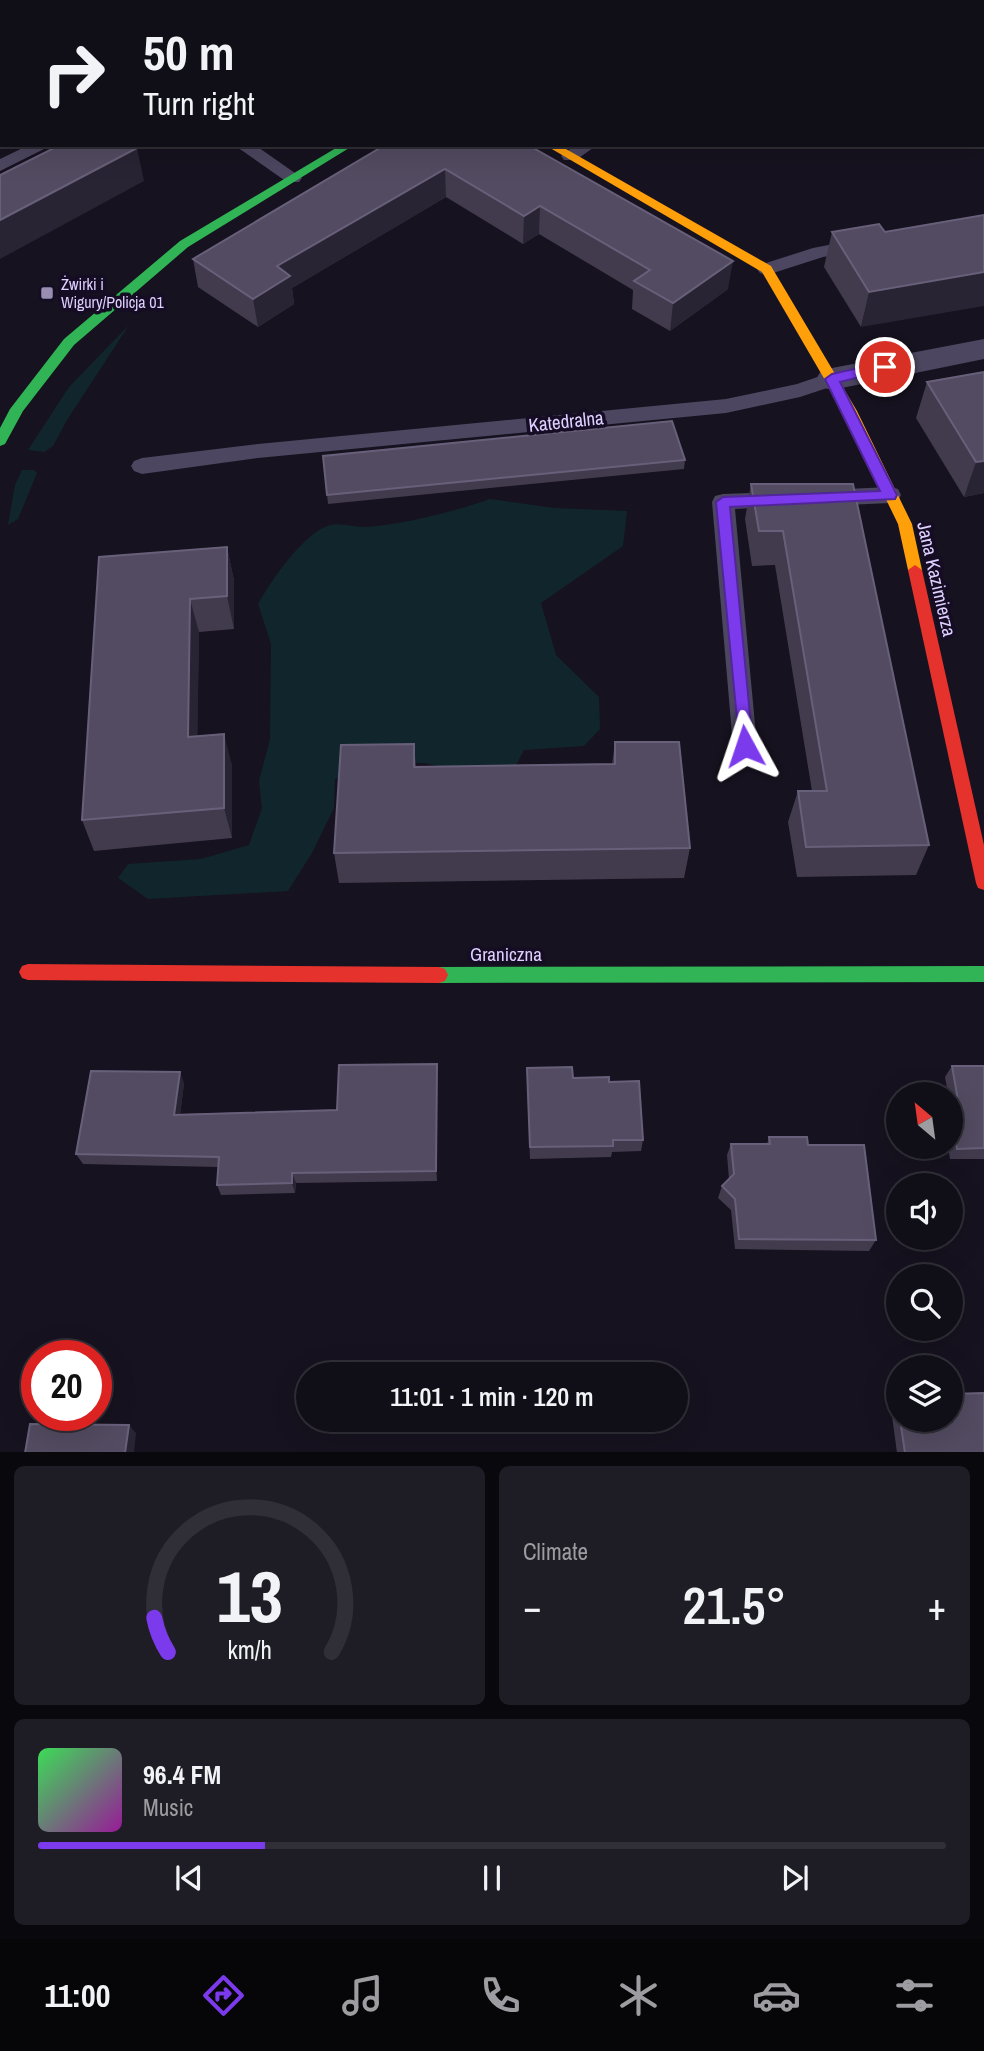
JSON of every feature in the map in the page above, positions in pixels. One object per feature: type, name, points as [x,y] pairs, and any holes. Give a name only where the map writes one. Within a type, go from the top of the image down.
[{"type":"street","points":[[0,441],[17,409],[69,342],[184,244],[346,147]]},
{"type":"street","name":"Jana Kazimierza","points":[[554,147],[766,269],[832,379],[905,524],[984,883]]},
{"type":"street","name":"Katedralna","points":[[832,379],[984,349]]},
{"type":"street","name":"Graniczna","points":[[28,972],[431,975],[984,974]]},
{"type":"lane","points":[[0,166],[39,147]]},
{"type":"lane","points":[[246,147],[293,178]]},
{"type":"lane","points":[[570,156],[585,147]]},
{"type":"lane","points":[[766,269],[820,252],[875,242]]},
{"type":"lane","name":"Katedralna","points":[[142,466],[258,451],[726,405],[800,390],[832,379]]},
{"type":"lane","points":[[745,746],[723,502],[890,495]]},
{"type":"shaded area","points":[[129,325],[53,446],[44,452],[28,450],[69,387]]},
{"type":"shaded area","points":[[22,470],[34,470],[37,473],[18,519],[8,525],[15,485]]},
{"type":"shaded area","points":[[490,499],[554,508],[627,511],[623,546],[541,603],[556,655],[599,697],[600,729],[584,746],[524,750],[507,783],[425,763],[363,764],[335,779],[334,808],[312,853],[288,891],[148,899],[118,878],[128,864],[201,859],[249,845],[262,808],[259,781],[270,739],[271,644],[258,604],[279,571],[299,547],[309,537],[330,525],[368,527],[399,523],[446,513]]},
{"type":"building","points":[[56,147],[137,148],[0,220],[0,175]]},
{"type":"building","points":[[382,147],[532,147],[733,261],[673,303],[634,281],[650,270],[540,206],[524,216],[445,169],[277,266],[290,276],[253,299],[193,259]]},
{"type":"building","points":[[984,215],[984,272],[869,292],[832,232],[879,224],[885,232]]},
{"type":"building","points":[[984,372],[984,461],[976,462],[927,382]]},
{"type":"building","points":[[672,421],[685,460],[327,495],[323,456]]},
{"type":"building","points":[[751,484],[853,484],[929,845],[806,847],[798,791],[827,791],[783,531],[759,531]]},
{"type":"building","points":[[227,547],[227,596],[190,599],[188,737],[224,734],[224,808],[82,820],[99,557]]},
{"type":"building","points":[[615,742],[679,742],[690,848],[334,853],[341,745],[414,744],[414,767],[615,764]]},
{"type":"building","points":[[437,1064],[436,1171],[292,1173],[292,1183],[217,1185],[219,1157],[76,1154],[91,1071],[180,1072],[174,1115],[337,1110],[339,1065]]},
{"type":"building","points":[[952,1066],[984,1066],[984,1148],[963,1149],[963,1082],[955,1082]]},
{"type":"building","points":[[572,1067],[573,1078],[609,1077],[609,1082],[639,1081],[643,1140],[613,1140],[613,1146],[530,1147],[527,1068]]},
{"type":"building","points":[[769,1137],[807,1137],[808,1145],[864,1145],[876,1240],[739,1239],[735,1199],[722,1186],[734,1174],[731,1144],[770,1144]]},
{"type":"building","points":[[984,1393],[984,1452],[905,1452],[902,1432],[963,1432],[963,1394]]},
{"type":"building","points":[[112,1425],[129,1425],[125,1452],[25,1452],[29,1431],[112,1431]]},
{"type":"traffic: fast","points":[[0,441],[17,409],[69,342],[184,244],[346,147]]},
{"type":"traffic: fast","points":[[439,975],[984,974]]},
{"type":"traffic: slow","points":[[554,147],[767,269],[850,411],[905,524],[915,570]]},
{"type":"traffic: jam","points":[[915,570],[984,883]]},
{"type":"traffic: jam","points":[[28,972],[439,975]]},
{"type":"place","name":"Żwirki i Wigury/Policja 01","points":[[47,293]]},
{"type":"route","points":[[745,746],[723,502],[890,495],[832,379],[885,367]]}]
